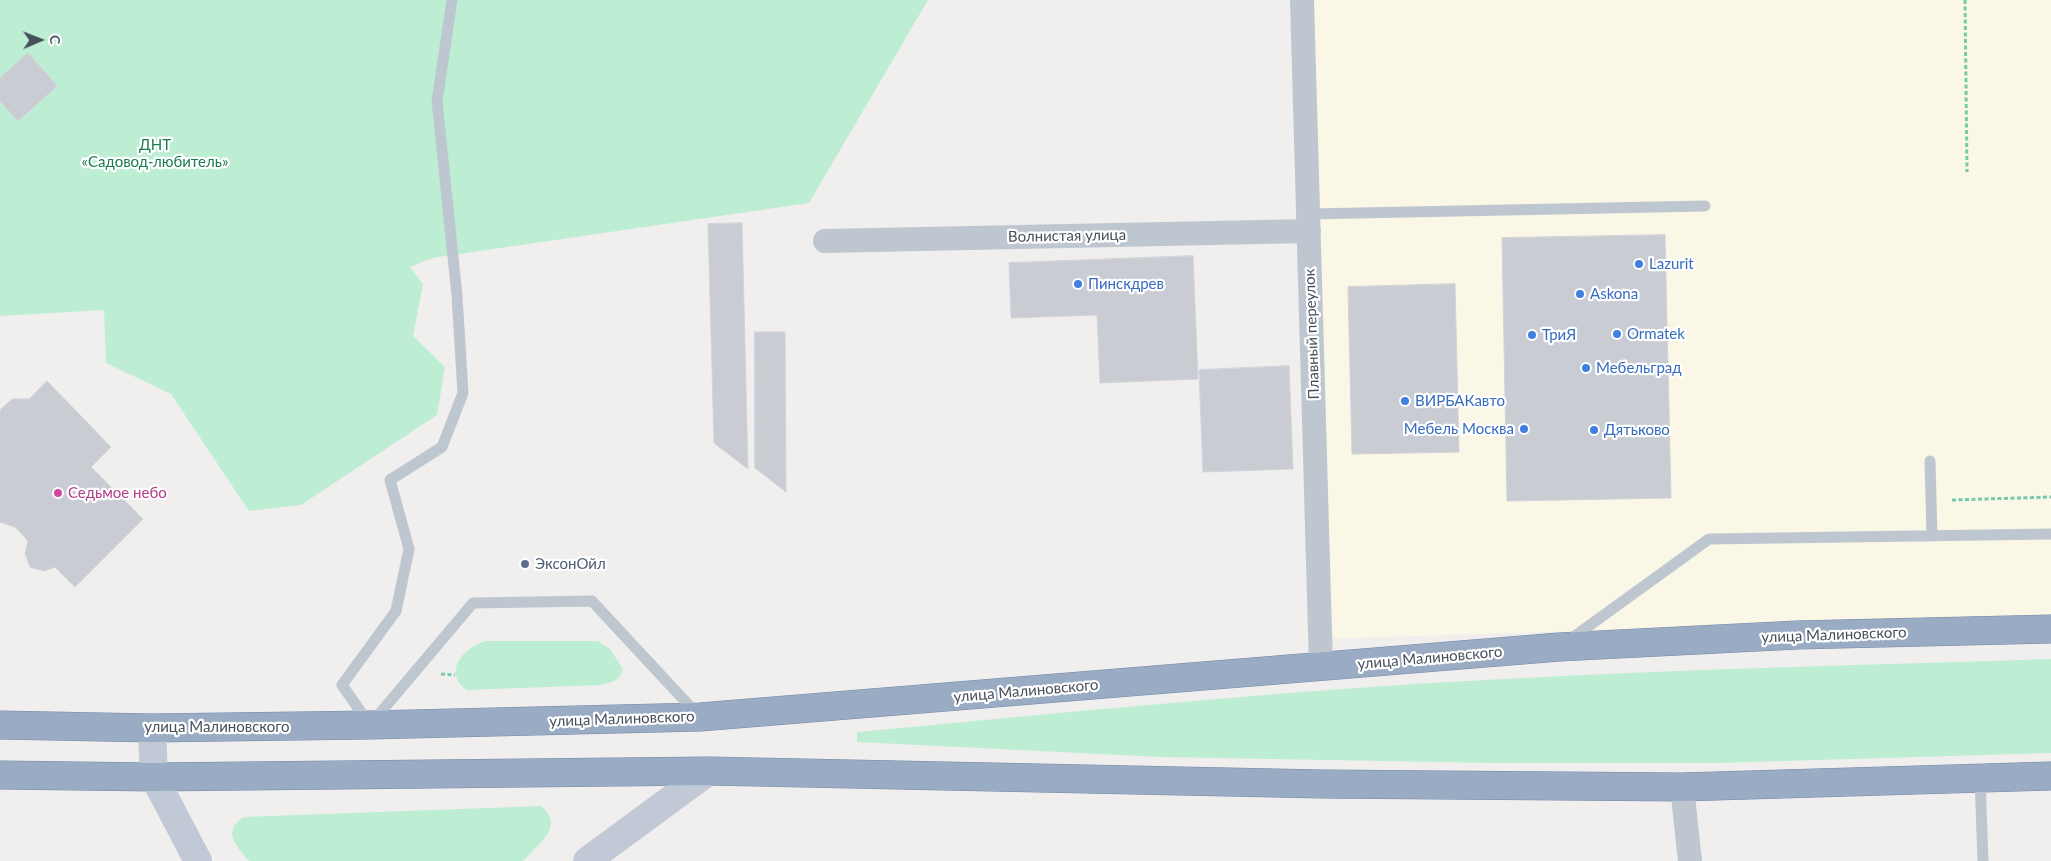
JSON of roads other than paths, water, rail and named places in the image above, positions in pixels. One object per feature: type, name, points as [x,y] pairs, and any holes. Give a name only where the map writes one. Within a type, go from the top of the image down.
[{"type":"highway","name":"улица Малиновского","points":[[0,725],[152,728],[370,726],[700,717],[1559,647],[1797,635],[2049,628]]},
{"type":"highway","points":[[0,774],[154,777],[709,771],[1312,784],[1682,788],[2051,776]]},
{"type":"main road","points":[[152,728],[154,777],[198,861]]},
{"type":"main road","points":[[588,861],[709,771]]},
{"type":"street","name":"Плавный переулок","points":[[1302,0],[1321,667]]},
{"type":"street","name":"Волнистая улица","points":[[825,241],[1309,222]]},
{"type":"street","points":[[1682,788],[1690,861]]},
{"type":"lane","points":[[452,0],[437,101],[457,296],[463,393],[442,447],[390,480],[409,549],[396,610],[342,685],[370,726],[473,603],[592,601],[700,717]]},
{"type":"lane","points":[[1309,222],[1705,206]]},
{"type":"lane","points":[[1930,461],[1932,536]]},
{"type":"lane","points":[[1559,647],[1709,539],[2051,534]]},
{"type":"lane","points":[[1980,778],[1983,861]]},
{"type":"place","name":"Lazurit","points":[[1639,264]]},
{"type":"place","name":"Пинскдрев","points":[[1078,284]]},
{"type":"place","name":"Askona","points":[[1580,294]]},
{"type":"place","name":"Ormatek","points":[[1617,334]]},
{"type":"place","name":"ТриЯ","points":[[1532,335]]},
{"type":"place","name":"Мебельград","points":[[1586,368]]},
{"type":"place","name":"ВИРБАКавто","points":[[1405,401]]},
{"type":"place","name":"Мебель Москва","points":[[1524,429]]},
{"type":"place","name":"Дятьково","points":[[1594,430]]},
{"type":"place","name":"Седьмое небо","points":[[58,493]]},
{"type":"place","name":"ЭксонОйл","points":[[525,564]]},
{"type":"park label","name":"ДНТ «Садовод-любитель»","points":[[155,154]]}]
